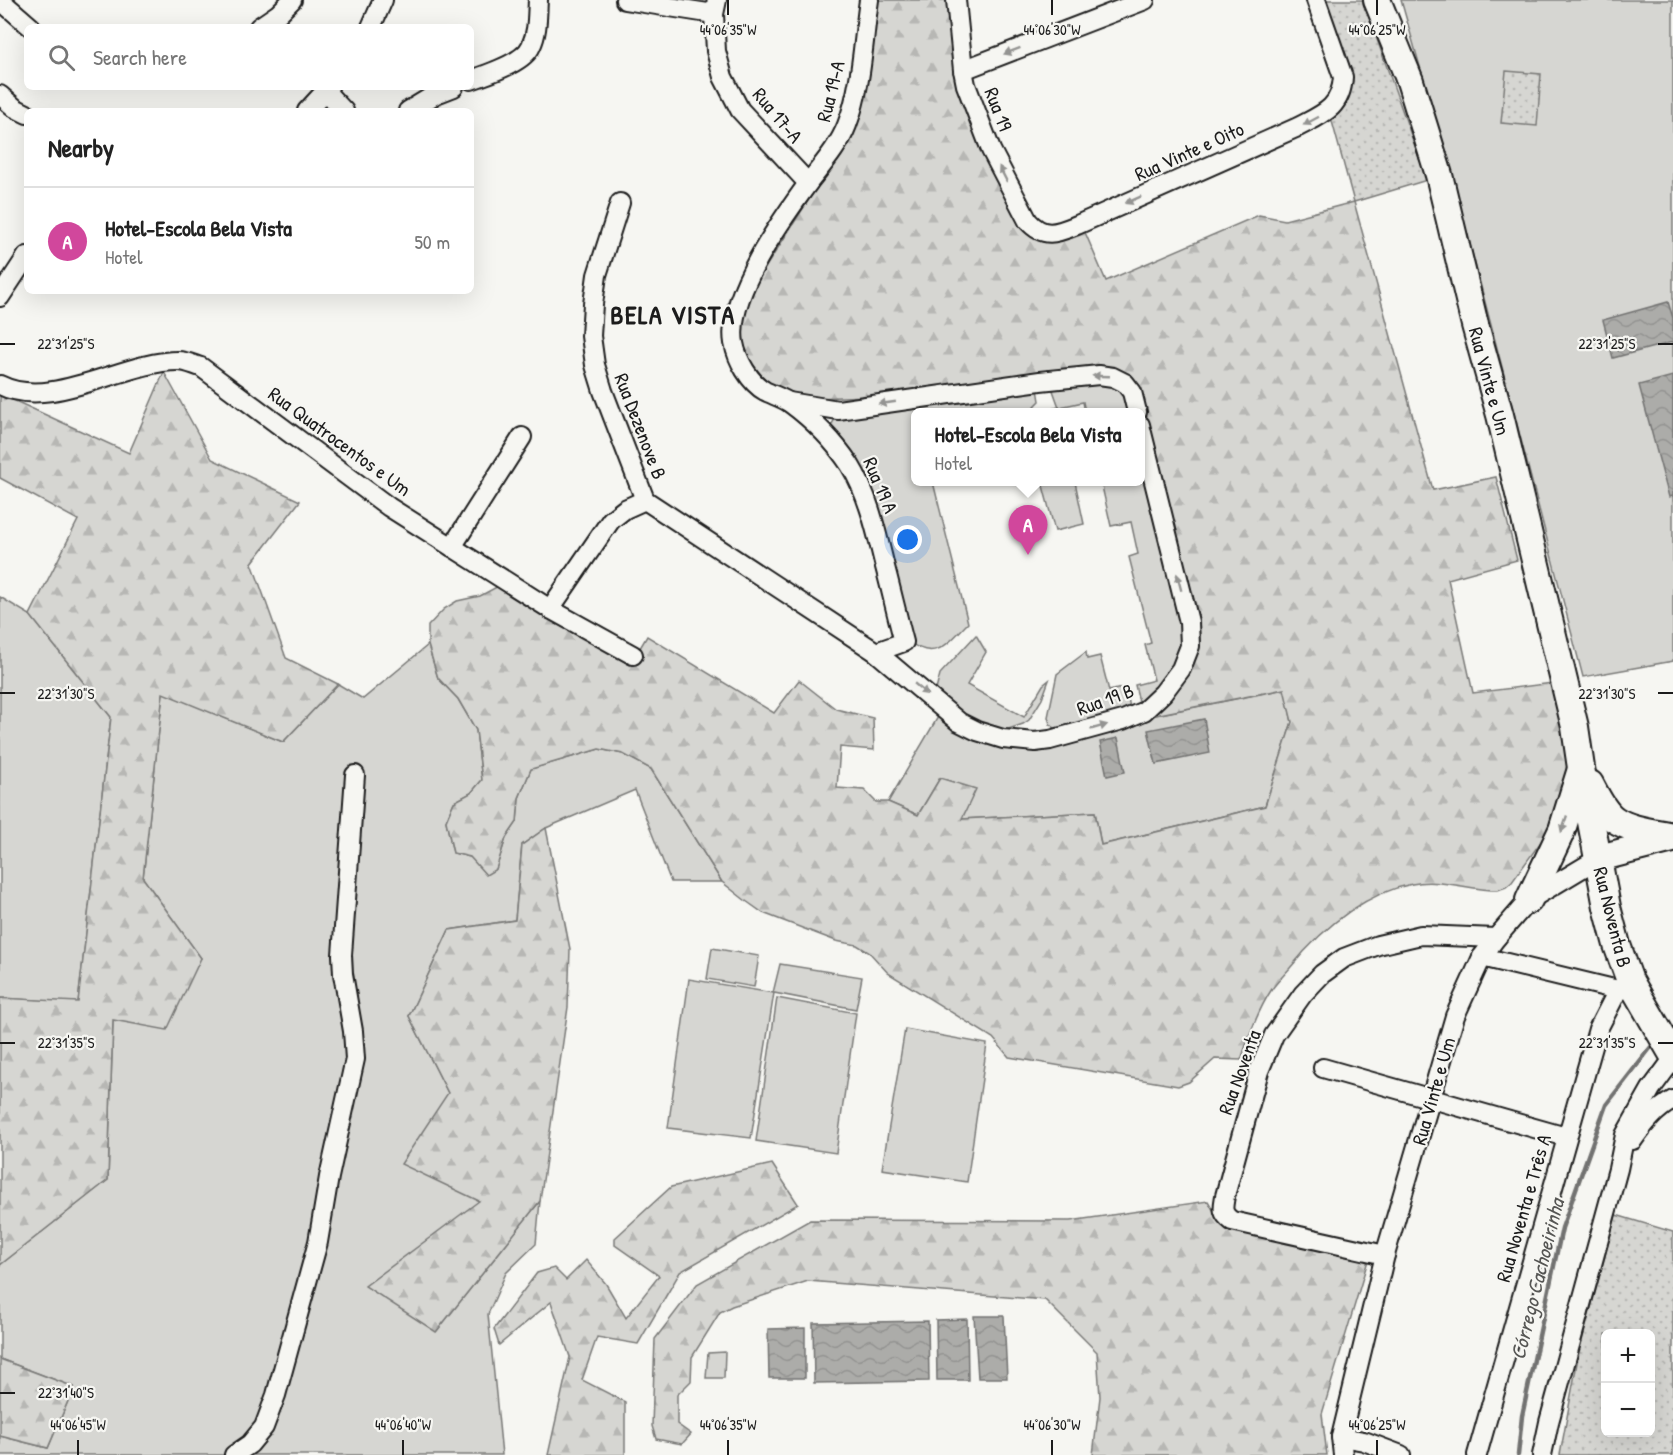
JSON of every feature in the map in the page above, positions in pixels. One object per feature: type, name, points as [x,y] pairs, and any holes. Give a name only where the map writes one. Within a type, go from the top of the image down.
[{"type":"street","points":[[0,0],[28,24]]},
{"type":"street","points":[[263,24],[292,0]]},
{"type":"street","points":[[372,24],[383,0]]},
{"type":"street","points":[[474,79],[518,60],[529,51],[535,34],[538,0]]},
{"type":"street","points":[[626,0],[715,7]]},
{"type":"street","name":"Rua 19-A","points":[[788,401],[762,390],[742,367],[734,343],[734,322],[739,299],[758,259],[808,183],[834,149],[847,126],[858,84],[869,0]]},
{"type":"street","name":"Rua 19","points":[[956,0],[963,70],[973,106],[991,150],[1031,225]]},
{"type":"street","points":[[963,70],[1145,0]]},
{"type":"street","name":"Rua Vinte e Oito","points":[[1031,225],[1043,233],[1050,234],[1067,229],[1324,114],[1338,99],[1343,77],[1316,0]]},
{"type":"street","name":"Rua Vinte e Um","points":[[1377,0],[1410,81],[1439,175],[1551,624],[1575,728],[1581,768]]},
{"type":"street","name":"Rua 17-A","points":[[715,7],[716,51],[723,77],[740,110],[808,183]]},
{"type":"street","points":[[310,108],[326,90]]},
{"type":"street","points":[[328,90],[342,108]]},
{"type":"street","points":[[413,108],[446,90]]},
{"type":"street","points":[[0,95],[24,112]]},
{"type":"street","name":"Rua Dezenove B","points":[[620,203],[597,275],[591,336],[595,365],[603,391],[645,500],[876,652]]},
{"type":"street","points":[[0,297],[24,263]]},
{"type":"street","name":"Rua Quatrocentos e Um","points":[[0,385],[32,393],[63,389],[155,363],[181,360],[201,367],[389,507],[550,609],[633,655]]},
{"type":"street","points":[[788,401],[838,410],[1040,381],[1099,375],[1113,377],[1125,383],[1132,392],[1136,408]]},
{"type":"street","points":[[788,401],[821,429],[838,410]]},
{"type":"street","name":"Rua 19 A","points":[[821,429],[849,463],[861,487],[875,526],[904,642],[876,652]]},
{"type":"street","points":[[453,547],[522,436]]},
{"type":"street","name":"Rua 19 B","points":[[876,652],[959,722],[977,731],[1003,739],[1035,742],[1050,740],[1123,720],[1144,711],[1176,678],[1188,653],[1190,633],[1184,599],[1145,446]]},
{"type":"street","points":[[550,609],[611,520],[625,509],[645,500]]},
{"type":"street","points":[[1581,768],[1604,808],[1614,819],[1632,827],[1673,837]]},
{"type":"street","points":[[1529,900],[1562,830],[1581,768]]},
{"type":"street","name":"Rua Noventa B","points":[[1581,768],[1624,986],[1669,1049]]},
{"type":"street","points":[[234,1455],[250,1444],[264,1427],[276,1395],[318,1242],[329,1177],[355,1059],[342,955],[356,775]]},
{"type":"street","name":"Rua Vinte e Um","points":[[1342,1446],[1385,1255],[1455,1016],[1482,957],[1529,900],[1599,858],[1673,837]]},
{"type":"street","name":"Rua Noventa","points":[[1385,1255],[1232,1221],[1226,1216],[1223,1208],[1224,1196],[1259,1071],[1274,1035],[1303,994],[1322,974],[1344,958],[1378,945],[1421,935],[1496,938]]},
{"type":"street","points":[[1482,957],[1624,986]]},
{"type":"street","name":"Rua Noventa e Três A","points":[[1477,1455],[1598,1029],[1624,986]]},
{"type":"street","points":[[1542,1455],[1625,1135],[1646,1098],[1669,1049]]},
{"type":"street","points":[[1323,1068],[1566,1137]]},
{"type":"street","points":[[1618,1169],[1645,1122],[1673,1100]]},
{"type":"street","points":[[1342,1446],[1364,1441],[1401,1455]]},
{"type":"green space","points":[[878,0],[950,0],[971,118],[1016,218],[1030,236],[1041,241],[1055,241],[1084,230],[1106,281],[1259,215],[1285,220],[1354,202],[1433,490],[1496,477],[1517,560],[1448,579],[1473,693],[1560,682],[1575,753],[1558,818],[1512,882],[1498,890],[1434,882],[1412,884],[1376,896],[1360,905],[1315,940],[1274,986],[1258,1014],[1241,1060],[1215,1059],[1189,1082],[1178,1086],[1009,1057],[993,1038],[888,973],[870,953],[857,945],[836,941],[763,913],[722,882],[651,769],[623,754],[599,749],[531,769],[519,798],[517,822],[506,838],[496,869],[486,875],[470,857],[453,853],[446,821],[454,802],[471,793],[482,780],[476,730],[458,699],[438,678],[428,645],[428,626],[444,609],[457,601],[480,596],[502,584],[630,665],[647,636],[774,713],[799,680],[836,709],[873,718],[874,750],[840,747],[837,788],[864,790],[876,802],[888,802],[918,815],[940,778],[976,789],[962,819],[1095,812],[1101,845],[1265,806],[1292,722],[1284,689],[1135,719],[1198,650],[1200,640],[1199,620],[1145,408],[1136,385],[987,380],[870,396],[814,398],[793,396],[776,388],[763,377],[745,351],[742,322],[753,287],[836,160],[869,71]]},
{"type":"green space","points":[[1321,0],[1363,0],[1427,180],[1354,202],[1330,114],[1344,101]]},
{"type":"green space","points":[[1401,0],[1673,0],[1673,661],[1583,677],[1462,214]]},
{"type":"green space","points":[[1506,71],[1541,74],[1537,126],[1501,123]]},
{"type":"green space","points":[[164,372],[212,459],[300,501],[252,563],[286,658],[338,684],[283,742],[163,693],[143,878],[201,958],[167,1030],[113,1020],[108,1180],[0,1265],[0,998],[78,1002],[111,717],[30,615],[78,520],[0,478],[0,394],[129,453]]},
{"type":"green space","points":[[1050,382],[1120,384],[1133,408],[1084,408],[1083,402],[1055,408],[1059,407]]},
{"type":"green space","points":[[1037,383],[1040,401],[1033,408],[911,408],[911,486],[934,486],[968,623],[954,638],[940,648],[925,650],[906,640],[888,568],[831,434],[831,426],[837,415]]},
{"type":"green space","points":[[1145,450],[1188,648],[1141,710],[1135,685],[1154,680],[1145,645],[1151,643],[1129,557],[1138,554],[1131,522],[1111,526],[1102,486],[1145,486]]},
{"type":"green space","points":[[1043,486],[1076,486],[1084,524],[1055,531]]},
{"type":"green space","points":[[0,597],[30,615],[111,717],[78,1003],[0,998]]},
{"type":"green space","points":[[976,635],[986,652],[967,685],[1024,717],[1043,685],[1049,680],[1042,699],[1029,720],[1023,724],[997,733],[980,730],[936,690],[940,674]]},
{"type":"green space","points":[[428,645],[438,678],[458,699],[476,730],[482,780],[471,793],[454,802],[446,821],[453,853],[470,857],[496,869],[506,838],[517,822],[519,798],[531,769],[599,749],[623,754],[651,769],[722,882],[671,882],[635,790],[546,828],[522,845],[515,920],[449,930],[409,1016],[448,1093],[480,1201],[436,1332],[540,1201],[536,1244],[506,1273],[488,1314],[502,1455],[0,1455],[0,1436],[48,1448],[74,1387],[0,1359],[0,1265],[108,1180],[113,1020],[201,958],[143,878],[163,692],[283,742],[338,684],[363,699]]},
{"type":"green space","points":[[1086,652],[1087,659],[1100,656],[1109,691],[1126,687],[1131,714],[1056,729],[1050,724],[1048,717],[1057,674]]},
{"type":"green space","points":[[1285,689],[1292,722],[1265,806],[1101,845],[1095,812],[961,819],[940,778],[918,815],[888,802],[942,710],[997,740],[1136,719]]},
{"type":"green space","points":[[546,828],[570,949],[568,1007],[540,1201],[436,1332],[365,1286],[479,1201],[401,1164],[448,1093],[409,1016],[449,930],[515,920],[522,845]]},
{"type":"green space","points":[[712,948],[759,956],[754,987],[707,979]]},
{"type":"green space","points":[[780,964],[862,977],[856,1009],[774,993],[751,1138],[668,1128],[689,979],[773,993]]},
{"type":"green space","points":[[777,998],[856,1013],[836,1153],[756,1141]]},
{"type":"green space","points":[[905,1029],[987,1044],[967,1182],[882,1169]]},
{"type":"green space","points":[[772,1164],[798,1204],[680,1272],[638,1344],[597,1337],[582,1380],[625,1402],[625,1455],[548,1455],[570,1357],[551,1302],[499,1345],[494,1329],[537,1273],[554,1268],[566,1280],[586,1260],[606,1284],[626,1318],[659,1276],[615,1245],[615,1238],[671,1187]]},
{"type":"green space","points":[[1208,1201],[1222,1225],[1369,1257],[1322,1414],[1327,1455],[1093,1455],[1100,1397],[1097,1352],[1045,1300],[808,1281],[720,1312],[692,1357],[691,1381],[677,1395],[677,1424],[691,1434],[682,1444],[656,1439],[652,1426],[655,1339],[697,1284],[810,1220],[1070,1221]]},
{"type":"green space","points":[[1616,1215],[1673,1232],[1673,1455],[1560,1455],[1579,1352]]},
{"type":"green space","points":[[725,1352],[724,1378],[706,1378],[708,1353]]},
{"type":"green space","points":[[0,1359],[74,1387],[48,1448],[0,1436]]},
{"type":"water","points":[[1668,302],[1673,318],[1673,342],[1613,358],[1603,320]]},
{"type":"water","points":[[1673,376],[1673,496],[1669,497],[1639,385]]},
{"type":"water","points":[[1204,719],[1210,753],[1156,764],[1148,730]]},
{"type":"water","points":[[1118,738],[1125,772],[1107,776],[1100,742]]},
{"type":"water","points":[[974,1316],[1004,1316],[1007,1378],[978,1378]]},
{"type":"water","points":[[967,1319],[968,1380],[937,1380],[936,1320]]},
{"type":"water","points":[[928,1321],[929,1381],[814,1383],[813,1323]]},
{"type":"water","points":[[805,1328],[805,1378],[769,1378],[768,1329]]},
{"type":"waterway","name":"Córrego Cachoeirinha","points":[[1518,1455],[1522,1416],[1562,1228],[1606,1105],[1651,1047],[1657,1044]]},
{"type":"place","name":"Hotel-Escola Bela Vista","points":[[1028,555]]},
{"type":"district","name":"BELA VISTA","points":[[673,314]]}]
